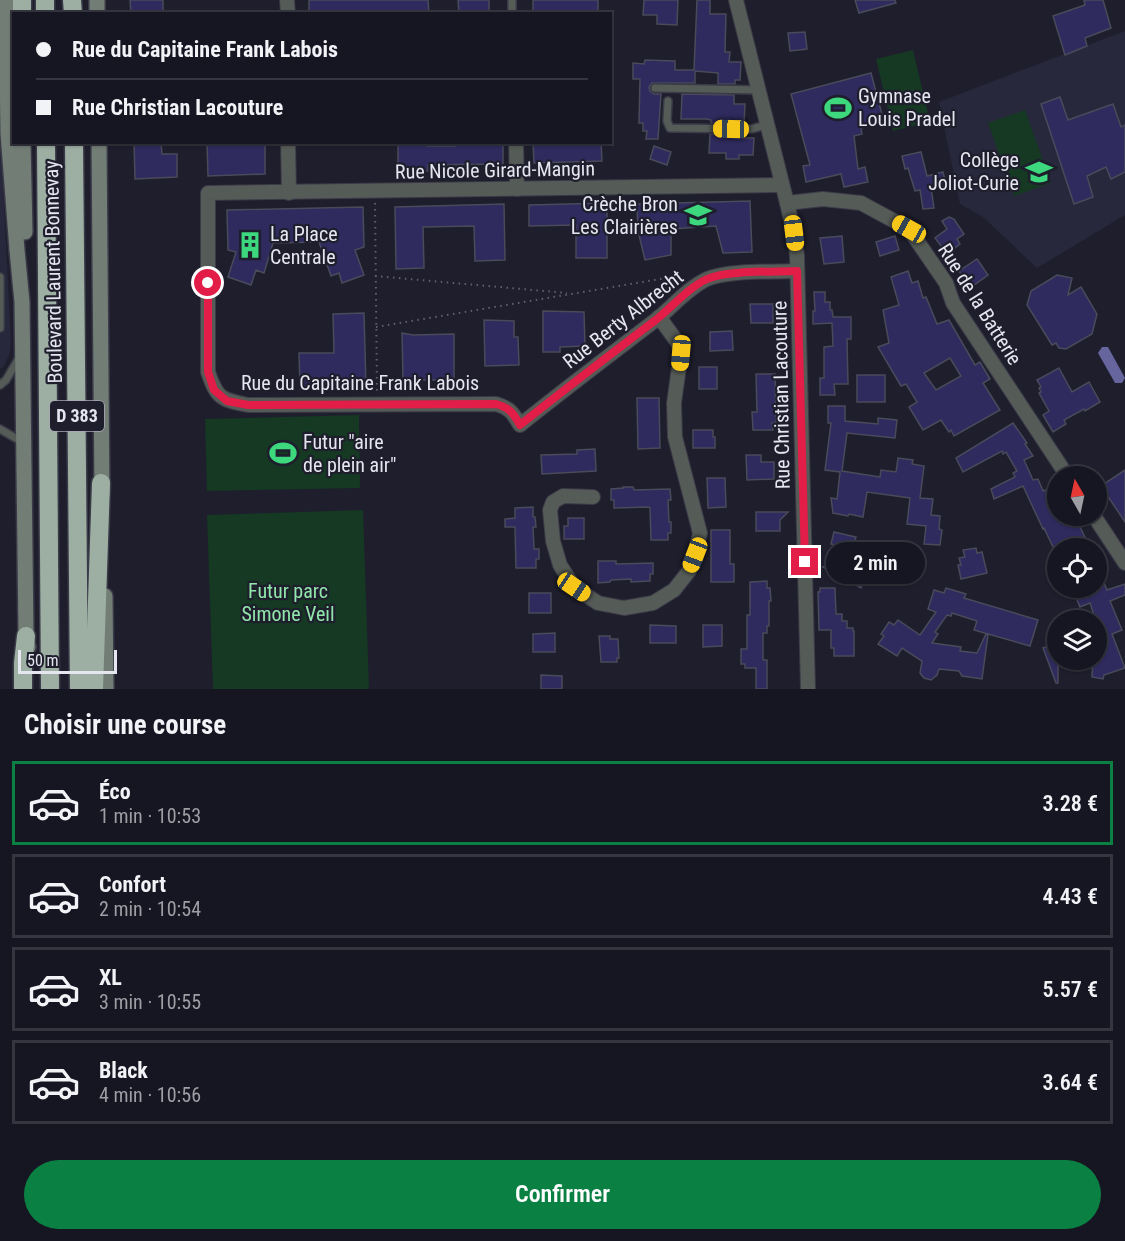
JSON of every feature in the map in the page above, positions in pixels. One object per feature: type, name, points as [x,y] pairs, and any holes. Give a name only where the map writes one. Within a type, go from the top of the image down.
[{"type":"highway","name":"Boulevard Laurent Bonnevay","points":[[46,144],[51,689]]},
{"type":"highway","name":"Boulevard Laurent Bonnevay","points":[[74,144],[79,689]]},
{"type":"highway","points":[[94,689],[101,483]]},
{"type":"highway","points":[[23,689],[22,663],[26,636]]},
{"type":"main road","points":[[6,0],[8,134],[22,302],[26,636],[31,689]]},
{"type":"main road","points":[[22,302],[25,248],[23,144]]},
{"type":"main road","points":[[99,144],[101,483],[106,689]]},
{"type":"street","name":"Rue Christian Lacouture","points":[[736,0],[794,233],[797,271],[808,689]]},
{"type":"street","points":[[288,144],[289,193]]},
{"type":"street","points":[[516,144],[517,189]]},
{"type":"street","name":"Rue Nicole Girard-Mangin","points":[[208,193],[782,185]]},
{"type":"street","name":"Rue du Capitaine Frank Labois","points":[[208,193],[208,372],[214,390],[227,401],[248,405],[496,404],[506,407],[513,413],[520,425]]},
{"type":"street","name":"Rue de la Batterie","points":[[787,202],[823,199],[861,203],[909,229],[946,283],[953,303],[1061,466]]},
{"type":"street","name":"Rue Berty Albrecht","points":[[520,425],[706,279],[718,276],[797,271]]},
{"type":"street","points":[[594,497],[563,496],[553,502],[550,510],[553,541],[560,565],[574,587],[598,603],[624,608],[653,603],[674,590],[689,571],[700,533],[675,436],[674,403],[681,353],[678,343],[659,317]]},
{"type":"street","points":[[1101,526],[1125,563]]},
{"type":"lane","points":[[655,88],[758,90]]},
{"type":"lane","points":[[668,101],[667,121],[670,128],[751,129],[767,125]]},
{"type":"lane","points":[[0,277],[0,328]]},
{"type":"lane","points":[[0,385],[6,380],[23,351]]},
{"type":"lane","points":[[0,429],[24,443]]},
{"type":"path","points":[[375,191],[377,404]]},
{"type":"path","points":[[375,276],[572,293]]},
{"type":"path","points":[[376,327],[678,276],[690,291]]},
{"type":"shaded area","name":"Collège Joliot-Curie","points":[[1125,31],[1125,215],[1037,268],[983,217],[960,204],[939,102]]},
{"type":"shaded area","points":[[0,129],[11,341],[10,353],[4,366],[0,369]]},
{"type":"shaded area","points":[[1102,347],[1108,347],[1125,378],[1122,383],[1115,383],[1098,353]]},
{"type":"green space","points":[[913,50],[930,122],[893,131],[876,59]]},
{"type":"green space","points":[[1025,110],[1051,183],[1014,196],[988,123]]},
{"type":"green space","name":"Futur \"aire de plein air\"","points":[[359,415],[360,488],[207,491],[205,419]]},
{"type":"green space","name":"Futur parc Simone Veil","points":[[363,510],[369,689],[213,689],[207,515]]},
{"type":"building","points":[[130,0],[163,0],[163,12],[131,12]]},
{"type":"building","points":[[309,0],[428,0],[429,12],[309,12]]},
{"type":"building","points":[[458,0],[489,0],[489,12],[459,12]]},
{"type":"building","points":[[533,0],[598,0],[598,12],[533,12]]},
{"type":"building","points":[[644,0],[678,0],[677,25],[657,24],[657,15],[643,15]]},
{"type":"building","points":[[697,0],[710,0],[710,14],[726,14],[725,52],[730,52],[729,62],[741,62],[740,80],[735,80],[735,84],[718,84],[718,73],[695,71],[695,83],[652,83],[649,87],[650,91],[654,94],[661,94],[658,139],[646,139],[647,131],[643,131],[643,123],[639,123],[640,79],[633,79],[633,63],[644,64],[645,60],[675,61],[675,70],[694,70]]},
{"type":"building","points":[[855,0],[895,0],[896,3],[859,13]]},
{"type":"building","points":[[1084,0],[1103,0],[1111,28],[1085,38],[1087,46],[1065,55],[1053,16],[1085,5]]},
{"type":"building","points":[[805,32],[807,49],[790,51],[788,33]]},
{"type":"building","name":"Gymnase Louis Pradel","points":[[871,73],[884,122],[861,128],[862,134],[854,136],[858,169],[865,167],[868,182],[844,187],[841,174],[806,182],[803,166],[810,165],[791,94]]},
{"type":"building","points":[[682,94],[734,95],[734,104],[745,104],[744,123],[711,123],[711,120],[707,119],[681,119]]},
{"type":"building","points":[[1060,97],[1068,120],[1113,104],[1121,127],[1125,125],[1125,172],[1111,179],[1106,167],[1087,176],[1093,197],[1074,204],[1041,104]]},
{"type":"building","points":[[710,134],[744,135],[743,138],[754,138],[753,155],[739,155],[739,159],[726,159],[726,153],[709,153]]},
{"type":"building","points":[[134,144],[161,144],[162,154],[177,154],[177,177],[135,179]]},
{"type":"building","points":[[207,144],[265,144],[265,174],[208,176]]},
{"type":"building","points":[[398,144],[455,146],[455,144],[503,144],[503,164],[428,165],[428,171],[398,171]]},
{"type":"building","points":[[533,144],[601,144],[602,161],[534,163]]},
{"type":"building","points":[[654,146],[671,152],[667,165],[650,159]]},
{"type":"building","points":[[921,152],[927,176],[943,172],[946,184],[931,187],[934,208],[923,209],[920,190],[915,191],[908,168],[905,169],[902,156]]},
{"type":"building","points":[[750,201],[752,252],[723,253],[716,226],[671,229],[671,255],[645,260],[638,231],[637,204]]},
{"type":"building","points":[[607,203],[607,258],[576,258],[576,225],[529,226],[529,205]]},
{"type":"building","points":[[504,204],[505,260],[475,261],[474,226],[423,227],[424,268],[396,269],[395,207]]},
{"type":"building","name":"La Place Centrale","points":[[363,207],[364,247],[355,250],[364,275],[342,283],[339,273],[331,276],[319,242],[273,243],[264,273],[256,270],[251,285],[228,277],[236,252],[228,250],[227,210]]},
{"type":"building","points":[[949,217],[954,219],[964,234],[957,239],[960,244],[947,254],[935,238],[947,229],[942,221]]},
{"type":"building","points":[[842,236],[844,262],[824,264],[820,238]]},
{"type":"building","points":[[895,236],[899,250],[880,256],[876,242]]},
{"type":"building","points":[[977,259],[988,275],[970,288],[959,271]]},
{"type":"building","points":[[908,271],[912,283],[918,281],[923,298],[926,297],[937,324],[949,320],[975,365],[980,362],[990,379],[983,383],[1000,410],[954,436],[941,420],[923,430],[909,407],[917,402],[906,384],[901,386],[878,347],[889,343],[883,310],[899,305],[891,277]],"holes":[[[950,358],[961,376],[936,390],[924,373]]]},
{"type":"building","points":[[1057,275],[1072,278],[1068,295],[1081,287],[1097,314],[1092,334],[1066,349],[1059,348],[1056,343],[1052,345],[1027,305],[1031,291]]},
{"type":"building","points":[[814,292],[825,292],[825,302],[830,302],[833,317],[851,317],[851,339],[847,339],[848,384],[834,384],[835,395],[820,395],[820,378],[824,378],[824,347],[833,346],[832,323],[813,324]]},
{"type":"building","points":[[750,304],[773,304],[773,323],[751,323]]},
{"type":"building","points":[[543,311],[584,312],[585,346],[560,347],[560,352],[543,352]]},
{"type":"building","points":[[364,313],[366,388],[300,389],[299,353],[334,353],[333,314]]},
{"type":"building","points":[[484,320],[514,321],[514,337],[518,337],[519,365],[485,366]]},
{"type":"building","points":[[732,331],[733,350],[710,351],[710,332]]},
{"type":"building","points":[[402,333],[454,334],[454,380],[403,380]]},
{"type":"building","points":[[699,367],[717,367],[717,389],[699,389]]},
{"type":"building","points":[[1059,368],[1072,392],[1089,382],[1100,402],[1064,420],[1066,424],[1053,432],[1043,415],[1049,411],[1039,393],[1041,387],[1037,380]]},
{"type":"building","points":[[756,374],[775,374],[776,423],[772,423],[773,430],[753,430],[752,412],[757,412]]},
{"type":"building","points":[[857,375],[885,375],[885,402],[857,402]]},
{"type":"building","points":[[637,398],[659,398],[660,448],[638,449]]},
{"type":"building","points":[[828,406],[845,406],[845,421],[878,424],[878,418],[897,420],[895,438],[847,433],[842,471],[880,477],[881,470],[896,472],[898,458],[913,460],[912,464],[924,466],[920,498],[933,499],[931,515],[940,516],[939,529],[942,530],[940,545],[924,544],[926,526],[907,524],[910,498],[867,492],[863,517],[833,513],[831,498],[837,499],[840,472],[825,470],[831,423],[828,423]]},
{"type":"building","points":[[1013,423],[1033,456],[1024,460],[1033,480],[1038,479],[1047,494],[1047,526],[1080,526],[1085,538],[1049,538],[1023,486],[994,499],[991,489],[1015,477],[1013,473],[1017,471],[1006,452],[1003,454],[1002,451],[963,472],[956,458]]},
{"type":"building","points":[[693,430],[713,430],[715,448],[693,448]]},
{"type":"building","points":[[595,449],[596,471],[542,474],[541,455],[577,454],[577,450]]},
{"type":"building","points":[[746,455],[761,455],[761,462],[774,462],[774,479],[747,480]]},
{"type":"building","points":[[1125,470],[1125,522],[1107,495],[1107,482]]},
{"type":"building","points":[[707,478],[725,478],[726,507],[708,508]]},
{"type":"building","points":[[633,487],[634,490],[670,489],[671,500],[668,500],[671,533],[668,533],[668,540],[651,540],[649,507],[614,508],[611,489]]},
{"type":"building","points":[[533,507],[536,527],[533,527],[534,549],[539,549],[539,559],[536,559],[536,568],[516,568],[515,527],[505,527],[505,519],[515,518],[515,508]]},
{"type":"building","points":[[756,512],[788,512],[780,520],[780,531],[756,531]]},
{"type":"building","points":[[568,518],[584,518],[584,539],[564,539],[564,526],[568,526]]},
{"type":"building","points":[[711,530],[730,530],[730,564],[734,564],[734,582],[711,582]]},
{"type":"building","points":[[834,532],[856,537],[850,558],[879,569],[873,583],[864,580],[861,588],[823,567],[837,563],[845,548],[831,544]]},
{"type":"building","points":[[976,548],[977,553],[982,552],[987,573],[961,579],[959,558],[965,557],[963,550]]},
{"type":"building","points":[[598,561],[616,561],[616,564],[653,563],[653,574],[650,574],[650,581],[631,582],[631,579],[598,583]]},
{"type":"building","points":[[767,581],[771,601],[769,601],[769,626],[767,626],[767,633],[763,633],[763,660],[767,660],[767,689],[756,689],[756,668],[745,668],[745,664],[741,664],[741,649],[747,649],[750,582]]},
{"type":"building","points":[[1125,584],[1125,595],[1110,601],[1122,630],[1112,634],[1125,668],[1104,675],[1103,679],[1092,677],[1092,670],[1107,670],[1107,610],[1092,610],[1090,603],[1080,607],[1076,598],[1107,598],[1107,590]]},
{"type":"building","points":[[820,588],[835,588],[836,614],[842,614],[842,621],[847,621],[847,628],[853,628],[854,631],[854,656],[834,656],[834,648],[831,648],[831,630],[819,630],[818,592]]},
{"type":"building","points":[[946,588],[966,594],[964,598],[1038,620],[1030,646],[974,630],[977,621],[952,613],[951,616],[947,615],[935,632],[938,634],[932,643],[961,647],[960,651],[977,653],[986,634],[988,635],[982,679],[962,676],[959,671],[939,669],[937,675],[931,680],[924,678],[920,673],[922,661],[902,648],[897,656],[878,644],[889,622],[894,625],[898,620],[920,635],[936,612],[928,609],[934,590],[944,593]]},
{"type":"building","points":[[529,593],[551,593],[551,613],[529,613]]},
{"type":"building","points":[[650,625],[676,626],[676,643],[650,643]]},
{"type":"building","points":[[703,625],[722,625],[722,646],[703,647]]},
{"type":"building","points":[[555,633],[555,652],[533,652],[533,634]]},
{"type":"building","points":[[599,636],[618,639],[619,658],[617,662],[601,662]]},
{"type":"building","points":[[1047,646],[1047,659],[1043,648]]},
{"type":"building","points":[[1051,670],[1058,670],[1058,683]]},
{"type":"building","points":[[541,675],[562,676],[562,689],[541,689]]},
{"type":"place","name":"Gymnase Louis Pradel","points":[[838,108]]},
{"type":"place","name":"Collège Joliot-Curie","points":[[1039,172]]},
{"type":"place","name":"Crèche Bron Les Clairières","points":[[698,215]]},
{"type":"place","name":"La Place Centrale","points":[[250,245]]},
{"type":"place","name":"Futur \"aire de plein air\"","points":[[283,453]]},
{"type":"route","points":[[208,283],[208,372],[214,390],[227,401],[248,405],[496,404],[506,407],[513,413],[520,425],[706,279],[729,274],[797,271],[805,562]]}]
